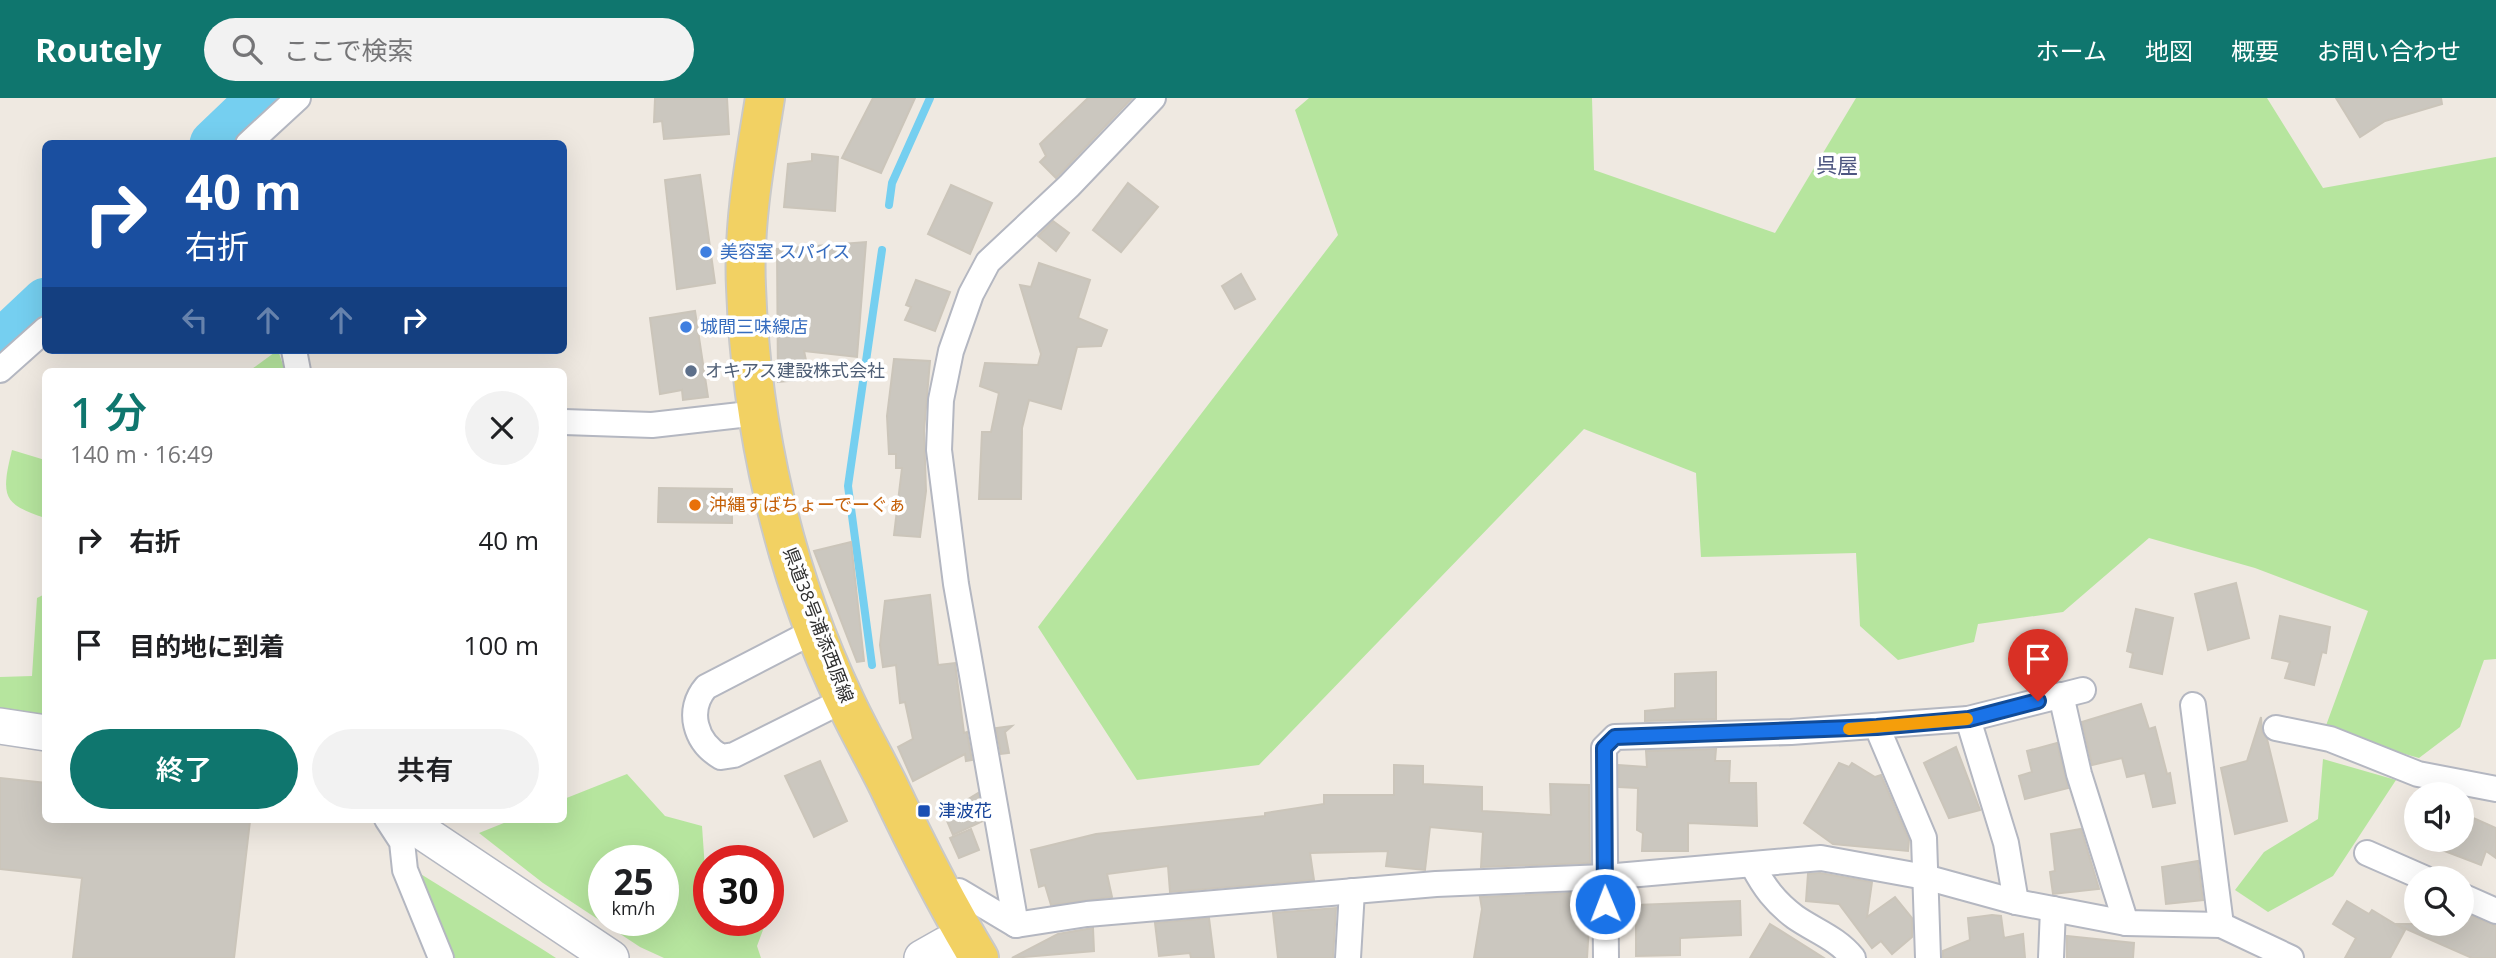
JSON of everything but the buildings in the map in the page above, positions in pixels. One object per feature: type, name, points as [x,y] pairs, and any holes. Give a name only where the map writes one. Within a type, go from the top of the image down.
[{"type":"main road","name":"県道38号浦添西原線","points":[[765,98],[755,161],[745,284],[753,385],[782,527],[816,630],[844,700],[973,948]]},
{"type":"street","points":[[252,140],[298,98]]},
{"type":"street","points":[[1016,925],[956,583],[939,450],[941,400],[950,351],[971,294],[988,262],[1069,186],[1153,98]]},
{"type":"street","points":[[0,370],[42,333]]},
{"type":"street","points":[[567,422],[652,425],[758,413]]},
{"type":"street","points":[[816,630],[706,687],[697,697],[695,714],[698,734],[710,751],[721,757],[734,755],[844,700]]},
{"type":"street","points":[[1606,958],[1604,748],[1615,737],[1877,727],[1969,719],[2072,693],[2079,774],[2126,923]]},
{"type":"street","points":[[2193,705],[2221,925]]},
{"type":"street","points":[[1969,719],[2006,843],[2016,902]]},
{"type":"street","points":[[0,726],[42,732]]},
{"type":"street","points":[[1877,727],[1924,838],[1928,958]]},
{"type":"street","points":[[2276,728],[2330,739],[2418,774],[2496,789]]},
{"type":"street","points":[[390,823],[402,842],[405,870],[441,958]]},
{"type":"street","points":[[408,823],[611,958]]},
{"type":"street","points":[[2367,853],[2404,869]]},
{"type":"street","points":[[922,958],[944,944],[973,948],[960,891],[1016,925],[1087,914],[1436,884],[1605,877],[1821,858],[1925,877],[2016,902],[2126,923],[2221,925],[2288,957]]},
{"type":"street","points":[[1753,866],[1767,893],[1794,916],[1842,944],[1853,958]]},
{"type":"street","points":[[1348,958],[1352,891]]},
{"type":"street","points":[[2474,901],[2496,911]]},
{"type":"street","points":[[2051,958],[2053,909]]},
{"type":"green space","points":[[1309,98],[1592,98],[1594,170],[1775,233],[1856,98],[2267,98],[2323,188],[2496,157],[2496,659],[2484,660],[2460,727],[2419,758],[2324,731],[2368,611],[2255,568],[2149,538],[2063,612],[1978,624],[1974,642],[1898,660],[1860,626],[1856,553],[1701,557],[1696,473],[1584,429],[1259,765],[1137,780],[1038,627],[1338,235],[1295,110]]},
{"type":"green space","points":[[272,354],[279,354],[284,368],[253,368]]},
{"type":"green space","points":[[12,450],[42,459],[42,517],[13,503],[6,489]]},
{"type":"green space","points":[[42,596],[42,716],[0,710],[0,677],[32,676],[37,598]]},
{"type":"green space","points":[[2323,759],[2396,780],[2333,876],[2268,912],[2235,890],[2264,852],[2318,819]]},
{"type":"green space","points":[[627,774],[665,816],[702,826],[703,845],[693,845],[693,936],[761,936],[757,946],[761,958],[664,958],[623,936],[679,936],[679,845],[588,845],[588,913],[543,883],[479,833],[504,823],[567,823],[567,798]]},
{"type":"green space","points":[[419,873],[542,949],[556,958],[455,958]]},
{"type":"waterway","points":[[218,140],[262,98]]},
{"type":"waterway","points":[[889,205],[892,183],[930,98]]},
{"type":"waterway","points":[[872,665],[848,486],[882,250]]},
{"type":"waterway","points":[[0,345],[42,306]]},
{"type":"slow traffic","points":[[1849,729],[1967,719]]},
{"type":"place","name":"美容室 スパイス","points":[[706,252]]},
{"type":"place","name":"城間三味線店","points":[[686,327]]},
{"type":"place","name":"オキアス建設株式会社","points":[[691,371]]},
{"type":"place","name":"沖縄すばちょーでーぐぁ","points":[[695,505]]},
{"type":"place","name":"津波花","points":[[924,811]]},
{"type":"district","name":"呉屋","points":[[1837,166]]},
{"type":"route","points":[[1605,904],[1604,748],[1615,737],[1877,727],[1969,719],[2038,701]]}]
